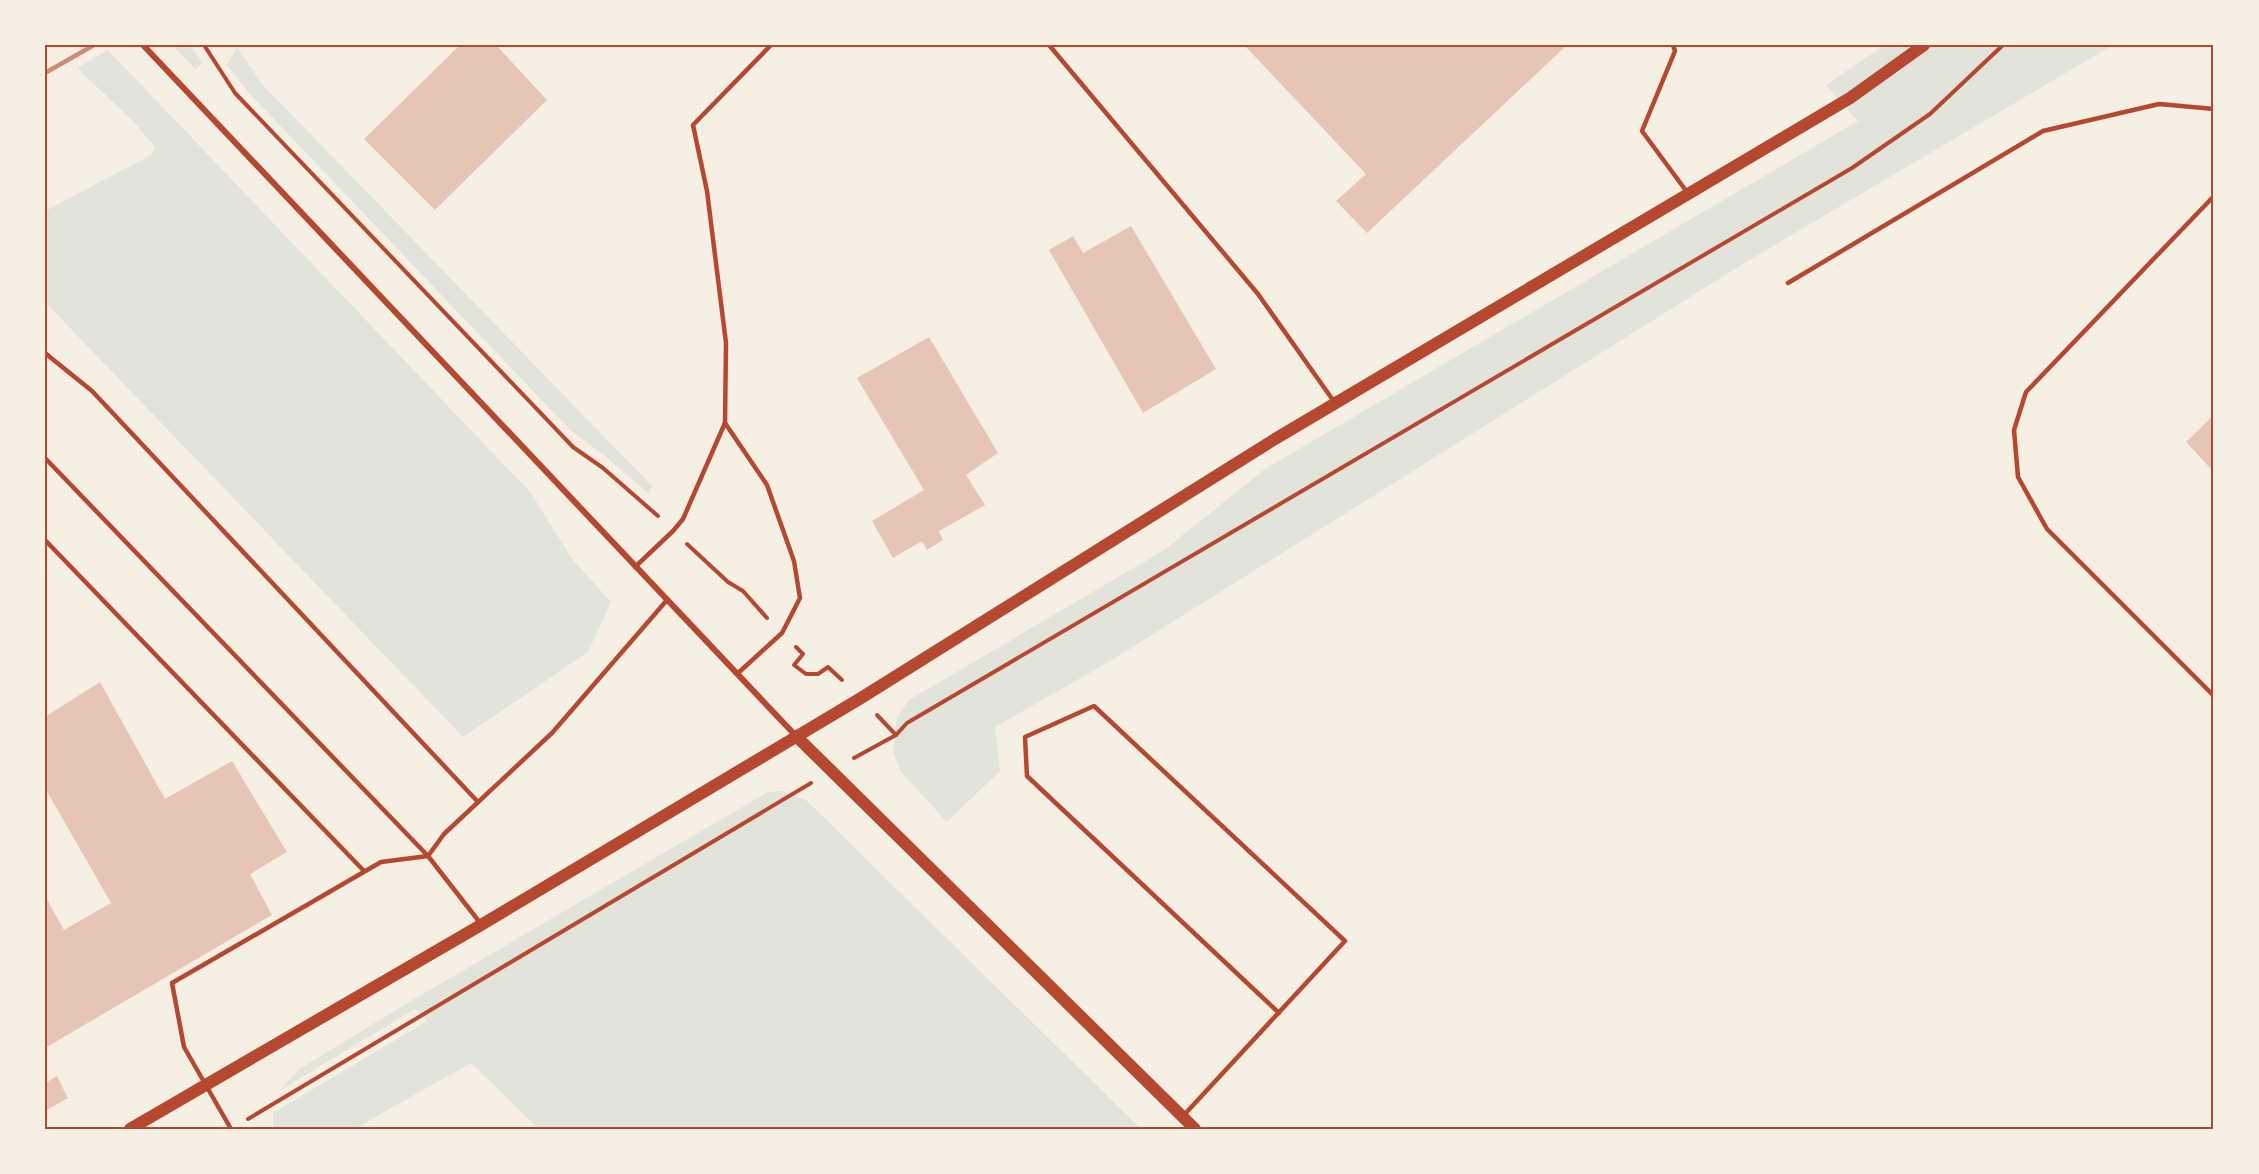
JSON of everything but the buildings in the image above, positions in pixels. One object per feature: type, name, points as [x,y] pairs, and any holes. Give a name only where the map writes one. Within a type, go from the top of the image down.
[{"type":"main road","points":[[130,1129],[481,925],[871,692],[1335,404],[1850,98],[1924,45]]},
{"type":"main road","points":[[796,736],[1195,1129]]},
{"type":"street","points":[[143,45],[796,736]]},
{"type":"lane","points":[[635,567],[683,519],[725,423],[726,343],[707,191],[693,124],[771,45]]},
{"type":"lane","points":[[1049,45],[1258,294],[1335,404]]},
{"type":"lane","points":[[1673,45],[1675,51],[1642,131],[1688,194]]},
{"type":"lane","points":[[1788,283],[2043,131],[2159,104],[2214,110]]},
{"type":"lane","points":[[2214,196],[2026,392],[2014,430],[2018,477],[2047,529],[2214,696]]},
{"type":"lane","points":[[45,353],[92,391],[478,802]]},
{"type":"lane","points":[[725,423],[767,485],[794,561],[800,598],[782,633],[737,674]]},
{"type":"lane","points":[[45,458],[428,856],[481,925]]},
{"type":"lane","points":[[45,540],[364,872]]},
{"type":"lane","points":[[231,1129],[184,1047],[172,983],[381,862],[428,856],[444,834],[552,733],[667,600]]},
{"type":"lane","points":[[1183,1117],[1279,1013],[1345,941],[1094,706],[1025,737],[1027,776],[1279,1013]]},
{"type":"path","points":[[204,45],[235,93],[573,447],[628,489],[728,582],[743,591],[803,654],[794,665],[806,674],[818,674],[828,667]]},
{"type":"path","points":[[896,735],[907,723],[1852,168],[1930,114],[2003,45]]},
{"type":"path","points":[[231,1129],[789,796]]},
{"type":"shaded area","points":[[172,45],[191,45],[202,63],[195,69]]},
{"type":"shaded area","points":[[1885,45],[2113,45],[1746,262],[1112,660],[995,727],[1000,771],[947,822],[901,772],[893,752],[897,717],[909,700],[1164,550],[1265,469],[1858,121],[1826,85]]},
{"type":"shaded area","points":[[237,47],[261,83],[652,486],[649,494],[605,456],[570,430],[248,92],[227,65]]},
{"type":"shaded area","points":[[108,50],[531,493],[572,559],[611,602],[588,652],[463,737],[45,302],[45,211],[151,155],[155,147],[134,122],[77,68]]},
{"type":"shaded area","points":[[783,791],[806,800],[1141,1129],[539,1129],[471,1063],[354,1129],[273,1129],[273,1113],[427,1021],[415,1009],[279,1091],[298,1070],[409,1002],[768,792]]},
{"type":"railway","points":[[45,73],[94,45]]}]
